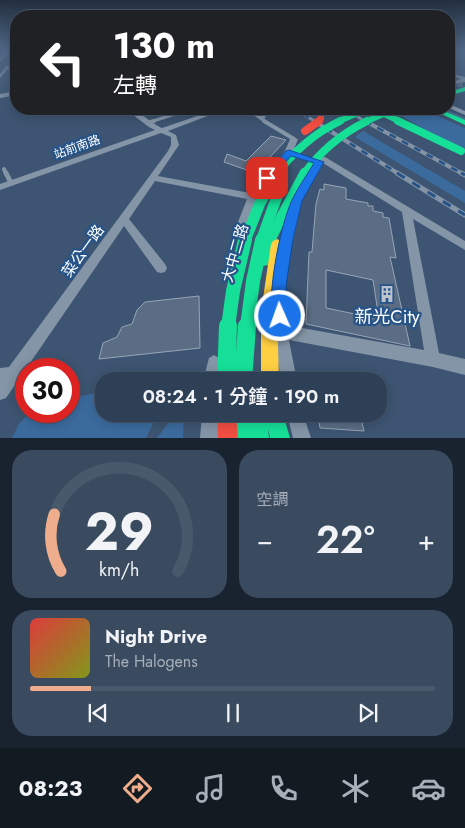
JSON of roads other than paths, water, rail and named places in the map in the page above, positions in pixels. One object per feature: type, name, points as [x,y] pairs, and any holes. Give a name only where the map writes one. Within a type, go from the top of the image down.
[{"type":"main road","points":[[226,372],[232,301],[242,249],[258,202],[282,161],[302,135],[321,119],[321,115]]},
{"type":"main road","points":[[275,174],[301,144],[316,132],[352,115]]},
{"type":"main road","points":[[244,372],[247,319],[258,246],[273,201],[288,171],[305,151],[321,136],[345,122],[362,115]]},
{"type":"main road","points":[[253,372],[257,293],[265,250],[299,176],[318,152],[350,127],[381,115]]},
{"type":"main road","points":[[386,115],[465,153]]},
{"type":"main road","points":[[394,115],[465,148]]},
{"type":"main road","points":[[447,115],[465,123]]},
{"type":"main road","points":[[269,372],[267,353],[268,320],[281,218]]},
{"type":"main road","points":[[227,422],[228,438]]},
{"type":"main road","points":[[244,422],[245,438]]},
{"type":"main road","points":[[257,422],[259,438]]},
{"type":"main road","points":[[276,422],[280,438]]},
{"type":"street","points":[[136,115],[161,130]]},
{"type":"street","name":"站前南路","points":[[0,187],[205,115]]},
{"type":"street","name":"菜公一路","points":[[0,392],[6,375],[168,160],[175,146],[174,136],[161,130]]},
{"type":"street","name":"大中二路","points":[[212,372],[227,271],[254,194],[293,154],[294,139]]},
{"type":"street","points":[[287,372],[280,331],[279,286],[293,200],[318,160],[465,246]]},
{"type":"street","points":[[154,178],[254,194]]},
{"type":"street","points":[[406,210],[433,359]]},
{"type":"street","points":[[124,219],[160,268]]},
{"type":"street","points":[[280,331],[433,359],[465,367]]},
{"type":"street","points":[[209,438],[210,422]]},
{"type":"street","points":[[222,422],[222,438]]},
{"type":"street","points":[[281,422],[284,438]]},
{"type":"street","points":[[297,422],[302,438]]},
{"type":"lane","points":[[147,123],[172,115]]},
{"type":"lane","points":[[254,115],[294,139]]},
{"type":"lane","points":[[260,115],[264,117]]},
{"type":"lane","points":[[4,169],[11,183]]},
{"type":"lane","points":[[254,194],[280,197]]},
{"type":"waterway","points":[[455,115],[465,119]]},
{"type":"tunnel","points":[[455,86],[465,83]]},
{"type":"railway","points":[[305,115],[316,122]]},
{"type":"railway","points":[[354,115],[367,122]]},
{"type":"railway","points":[[314,121],[399,174]]},
{"type":"railway","points":[[365,121],[463,174]]},
{"type":"railway","points":[[397,173],[465,215]]},
{"type":"place","name":"新光City","points":[[387,294]]}]
